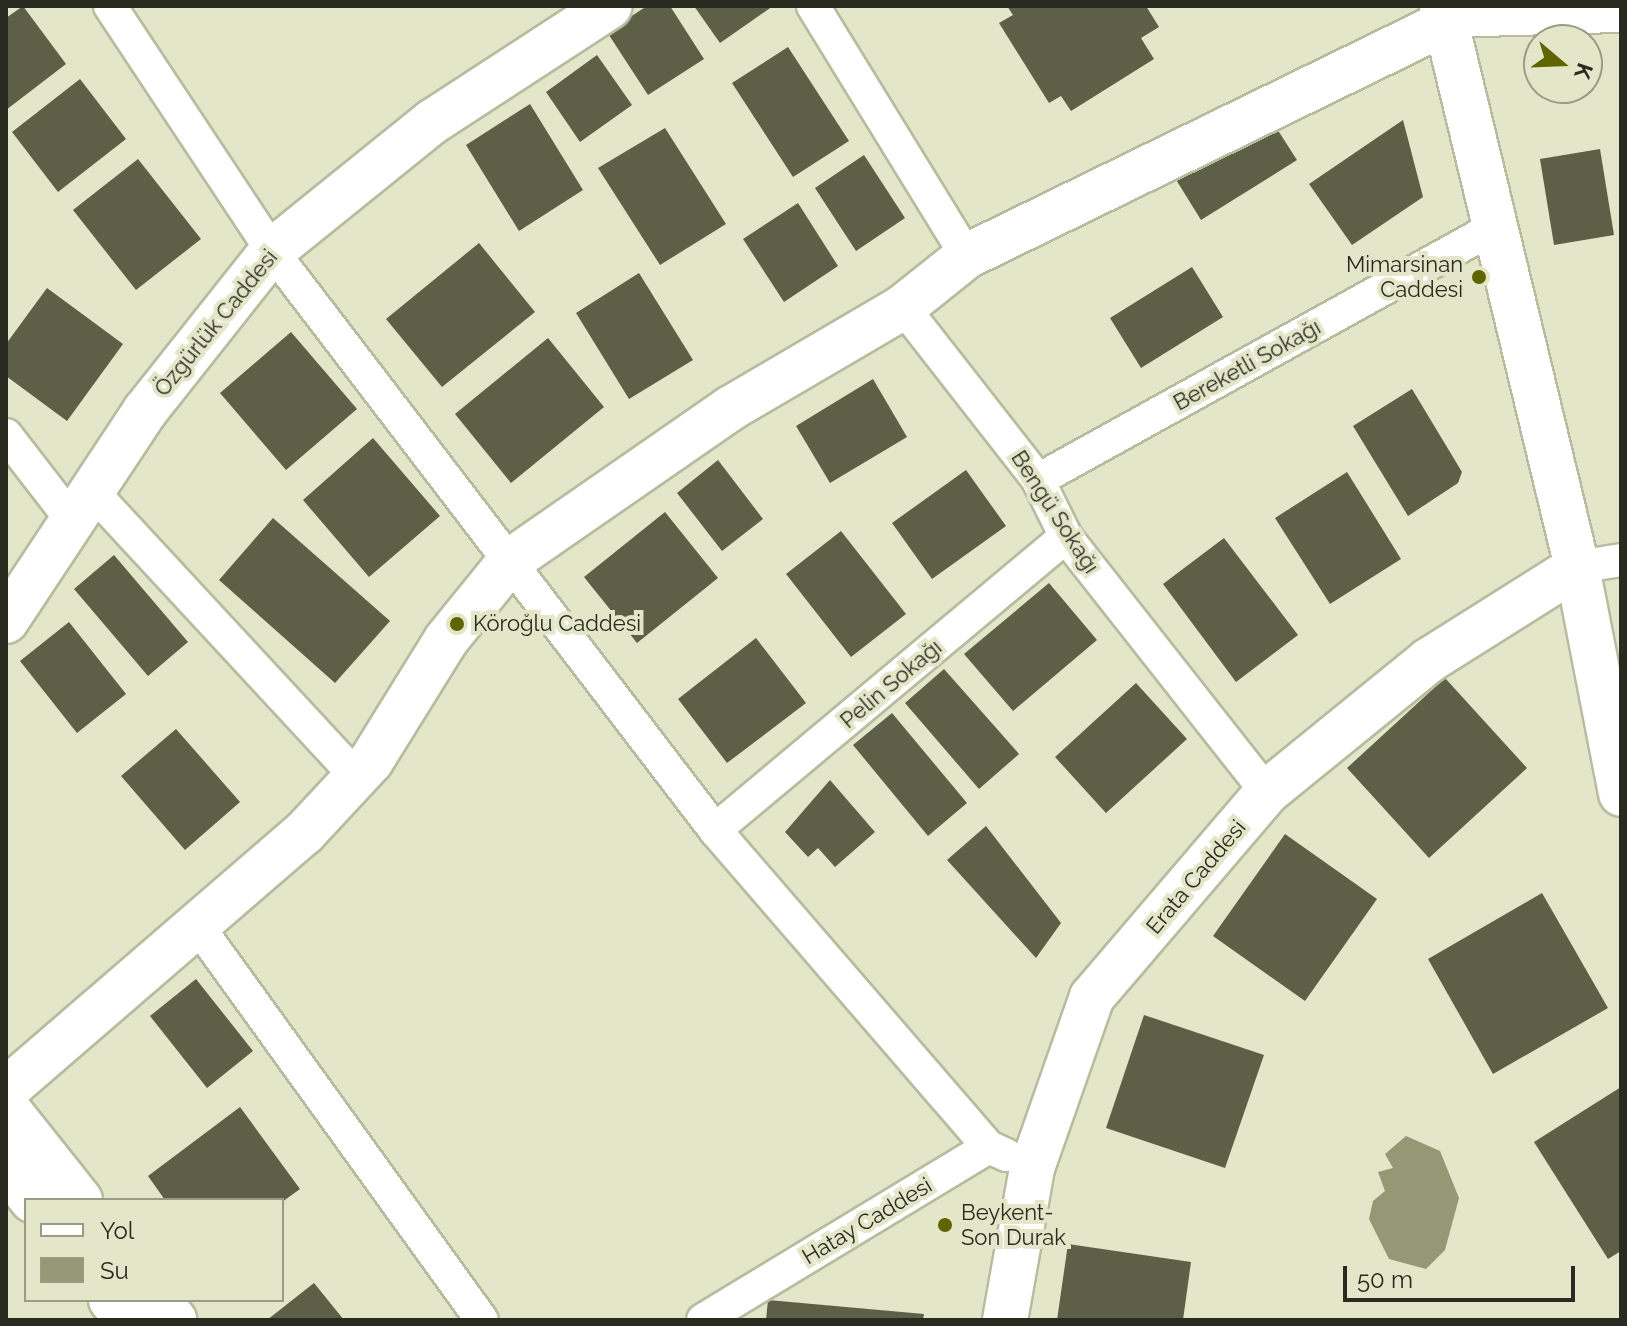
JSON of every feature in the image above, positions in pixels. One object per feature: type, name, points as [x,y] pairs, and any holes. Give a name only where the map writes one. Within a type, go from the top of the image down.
[{"type":"street","points":[[110,6],[272,251],[715,830],[989,1147],[1032,1168]]},
{"type":"street","name":"Özgürlük Caddesi","points":[[6,621],[80,504],[272,251],[432,122],[610,6]]},
{"type":"street","points":[[813,6],[967,256]]},
{"type":"street","points":[[1445,13],[1577,567],[1621,794]]},
{"type":"street","points":[[6,1090],[304,833],[356,776],[446,640],[510,561],[731,408],[903,307],[967,256],[1445,13],[1621,16]]},
{"type":"street","name":"Bereketli Sokağı","points":[[1038,480],[1497,226]]},
{"type":"street","name":"Bengü Sokağı","points":[[903,307],[1038,480],[1066,537],[1267,792]]},
{"type":"street","points":[[6,435],[356,776]]},
{"type":"street","name":"Pelin Sokağı","points":[[715,830],[1066,537]]},
{"type":"street","points":[[1577,567],[1621,560]]},
{"type":"street","name":"Erata Caddesi","points":[[1005,1320],[1032,1168],[1092,997],[1267,792],[1428,661],[1577,567]]},
{"type":"street","points":[[197,925],[482,1320]]},
{"type":"street","points":[[6,1107],[78,1198]]},
{"type":"street","name":"Hatay Caddesi","points":[[703,1320],[989,1147]]},
{"type":"street","points":[[6,1167],[30,1198]]},
{"type":"street","points":[[113,1302],[127,1320]]},
{"type":"street","points":[[160,1302],[174,1320]]},
{"type":"water","points":[[1406,1136],[1440,1151],[1459,1198],[1445,1250],[1426,1269],[1389,1259],[1369,1219],[1373,1201],[1385,1191],[1378,1172],[1393,1168],[1385,1154]]},
{"type":"building","points":[[23,6],[66,64],[6,110],[6,18]]},
{"type":"building","points":[[647,6],[670,6],[704,59],[648,95],[607,32]]},
{"type":"building","points":[[694,6],[773,6],[720,43]]},
{"type":"building","points":[[1007,6],[1146,6],[1159,27],[1141,38],[1154,59],[1071,111],[1061,96],[1049,103],[999,23],[1013,15]]},
{"type":"building","points":[[788,47],[849,141],[793,177],[732,83]]},
{"type":"building","points":[[597,55],[632,105],[580,142],[546,92]]},
{"type":"building","points":[[80,79],[126,139],[58,192],[12,132]]},
{"type":"building","points":[[530,104],[583,190],[519,231],[466,145]]},
{"type":"building","points":[[1270,118],[1297,160],[1201,220],[1175,178]]},
{"type":"building","points":[[1403,120],[1423,197],[1352,245],[1309,184]]},
{"type":"building","points":[[665,128],[726,224],[660,265],[598,168]]},
{"type":"building","points":[[1600,149],[1614,235],[1554,245],[1540,159]]},
{"type":"building","points":[[864,155],[905,218],[856,251],[815,188]]},
{"type":"building","points":[[138,159],[201,239],[136,290],[73,210]]},
{"type":"building","points":[[798,203],[838,266],[784,302],[743,239]]},
{"type":"building","points":[[479,243],[535,312],[442,387],[386,319]]},
{"type":"building","points":[[1192,267],[1223,317],[1141,368],[1110,318]]},
{"type":"building","points":[[639,273],[693,360],[629,399],[576,313]]},
{"type":"building","points":[[47,288],[123,344],[67,421],[6,376],[6,344]]},
{"type":"building","points":[[291,332],[357,409],[286,470],[220,393]]},
{"type":"building","points":[[548,338],[604,407],[511,483],[455,414]]},
{"type":"building","points":[[873,379],[907,437],[830,483],[796,426]]},
{"type":"building","points":[[1412,389],[1462,472],[1458,483],[1408,516],[1353,426]]},
{"type":"building","points":[[373,438],[440,516],[369,577],[303,500]]},
{"type":"building","points":[[718,460],[763,519],[722,551],[677,493]]},
{"type":"building","points":[[966,470],[1006,526],[932,579],[892,523]]},
{"type":"building","points":[[1347,472],[1401,559],[1330,604],[1275,518]]},
{"type":"building","points":[[665,512],[718,578],[637,643],[584,577]]},
{"type":"building","points":[[273,518],[390,621],[335,683],[219,580]]},
{"type":"building","points":[[841,531],[906,614],[851,657],[786,574]]},
{"type":"building","points":[[1224,538],[1298,635],[1236,682],[1163,584]]},
{"type":"building","points":[[114,555],[188,642],[148,676],[74,589]]},
{"type":"building","points":[[1049,583],[1097,640],[1013,711],[964,654]]},
{"type":"building","points":[[69,622],[126,694],[77,733],[20,661]]},
{"type":"building","points":[[756,638],[806,703],[727,763],[678,699]]},
{"type":"building","points":[[944,669],[1019,754],[979,789],[905,703]]},
{"type":"building","points":[[1445,678],[1527,768],[1429,858],[1347,768]]},
{"type":"building","points":[[1136,683],[1187,739],[1106,813],[1055,757]]},
{"type":"building","points":[[892,713],[967,803],[928,836],[853,745]]},
{"type":"building","points":[[176,729],[240,802],[185,850],[121,776]]},
{"type":"building","points":[[830,780],[875,832],[835,867],[818,848],[808,857],[785,832]]},
{"type":"building","points":[[986,826],[1061,923],[1036,958],[947,860]]},
{"type":"building","points":[[1285,834],[1377,899],[1305,1001],[1213,936]]},
{"type":"building","points":[[1542,893],[1608,1008],[1493,1074],[1428,959]]},
{"type":"building","points":[[196,979],[253,1051],[207,1088],[150,1016]]},
{"type":"building","points":[[1144,1015],[1264,1055],[1225,1168],[1106,1128]]},
{"type":"building","points":[[1621,1087],[1621,1251],[1608,1259],[1534,1142]]},
{"type":"building","points":[[240,1107],[300,1189],[284,1201],[284,1198],[164,1198],[148,1176]]},
{"type":"building","points":[[1068,1244],[1191,1262],[1183,1320],[1057,1320]]},
{"type":"building","points":[[314,1283],[344,1320],[267,1320]]},
{"type":"building","points":[[768,1300],[924,1314],[923,1320],[766,1320]]},
{"type":"place","name":"Mimarsinan Caddesi","points":[[1479,277]]},
{"type":"place","name":"Köroğlu Caddesi","points":[[457,624]]},
{"type":"place","name":"Beykent- Son Durak","points":[[945,1225]]}]
